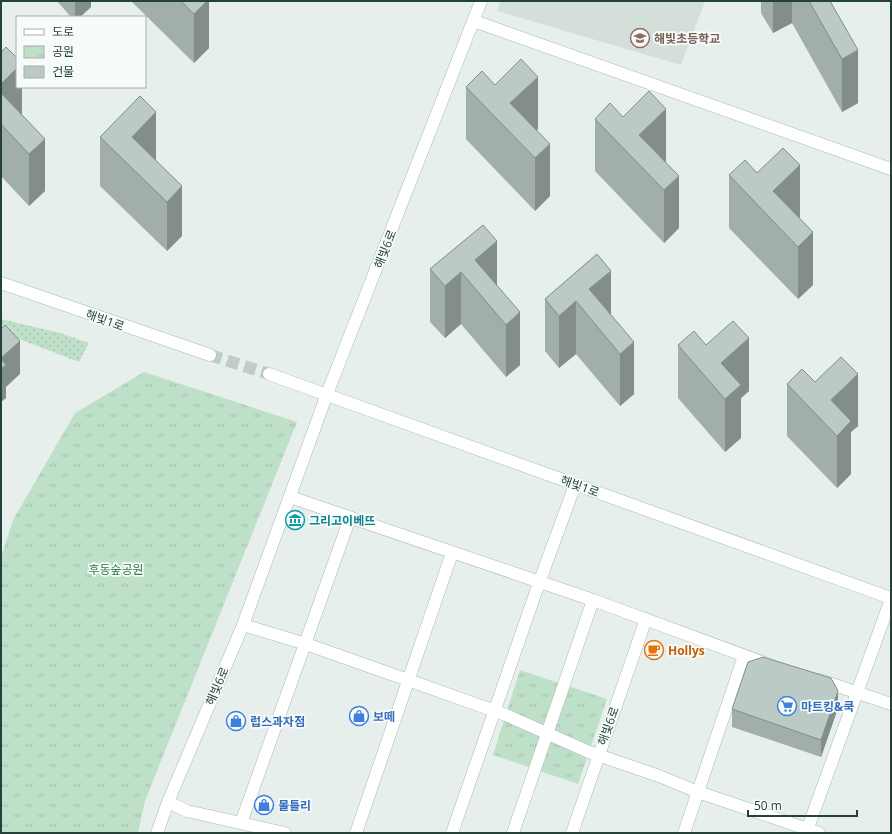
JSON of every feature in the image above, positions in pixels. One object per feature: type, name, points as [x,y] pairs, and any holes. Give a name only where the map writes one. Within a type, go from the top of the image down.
[{"type":"street","name":"해빛6로","points":[[157,833],[168,802],[243,625],[328,394],[481,1]]},
{"type":"street","points":[[474,21],[891,169]]},
{"type":"street","name":"해빛1로","points":[[1,283],[210,355]]},
{"type":"street","name":"해빛1로","points":[[269,374],[328,394],[891,599]]},
{"type":"street","points":[[452,833],[539,583],[575,485]]},
{"type":"street","points":[[290,497],[539,583],[593,600],[744,656],[781,668]]},
{"type":"street","points":[[241,823],[350,518]]},
{"type":"street","points":[[356,833],[452,553]]},
{"type":"street","points":[[243,625],[306,644],[408,680],[495,712],[598,755],[811,832],[856,692],[891,599]]},
{"type":"street","points":[[513,833],[593,600]]},
{"type":"street","name":"해빛6로","points":[[572,833],[646,620]]},
{"type":"street","points":[[684,833],[744,656]]},
{"type":"street","points":[[811,677],[891,704]]},
{"type":"street","points":[[168,802],[187,811],[285,833]]},
{"type":"shaded area","name":"해빛초등학교","points":[[501,1],[705,1],[681,65],[497,11]]},
{"type":"green space","points":[[1,319],[60,333],[89,343],[79,362],[1,332]]},
{"type":"green space","name":"후동숲공원","points":[[144,372],[297,422],[145,801],[138,833],[1,833],[1,557],[13,520],[75,413]]},
{"type":"green space","points":[[520,670],[607,699],[578,784],[493,755]]},
{"type":"building","points":[[181,1],[207,1],[194,14]]},
{"type":"building","points":[[809,1],[830,1],[858,50],[842,59]]},
{"type":"building","points":[[6,47],[16,57],[16,69],[1,84],[1,52]]},
{"type":"building","points":[[521,59],[538,77],[510,103],[550,144],[535,158],[466,87],[482,71],[495,85]]},
{"type":"building","points":[[649,91],[666,109],[639,135],[679,176],[664,190],[595,119],[610,103],[623,117]]},
{"type":"building","points":[[1,93],[45,139],[29,154],[1,124]]},
{"type":"building","points":[[140,96],[156,112],[132,137],[182,186],[167,202],[100,137]]},
{"type":"building","points":[[783,148],[800,165],[773,191],[813,232],[798,247],[729,175],[745,160],[757,173]]},
{"type":"building","points":[[483,225],[497,241],[475,260],[520,312],[506,325],[461,272],[445,286],[430,269]]},
{"type":"building","points":[[597,254],[611,271],[589,289],[634,342],[620,354],[576,301],[559,316],[545,299]]},
{"type":"building","points":[[733,321],[749,338],[721,363],[741,385],[725,399],[678,345],[694,331],[706,345]]},
{"type":"building","points":[[5,325],[20,341],[1,358],[1,329]]},
{"type":"building","points":[[841,357],[858,374],[831,400],[851,421],[837,436],[787,384],[802,369],[815,382]]},
{"type":"building","points":[[1,359],[6,365],[1,369]]},
{"type":"building","points":[[763,657],[831,678],[838,691],[821,740],[732,709],[748,662]]},
{"type":"tunnel","points":[[210,355],[269,374]]},
{"type":"place","name":"해빛초등학교","points":[[640,38]]},
{"type":"place","name":"그리고이베뜨","points":[[295,520]]},
{"type":"place","name":"Hollys","points":[[654,650]]},
{"type":"place","name":"마트킹&쿡","points":[[787,706]]},
{"type":"place","name":"보떼","points":[[359,716]]},
{"type":"place","name":"럽스과자점","points":[[236,721]]},
{"type":"place","name":"몰틀리","points":[[264,805]]}]
